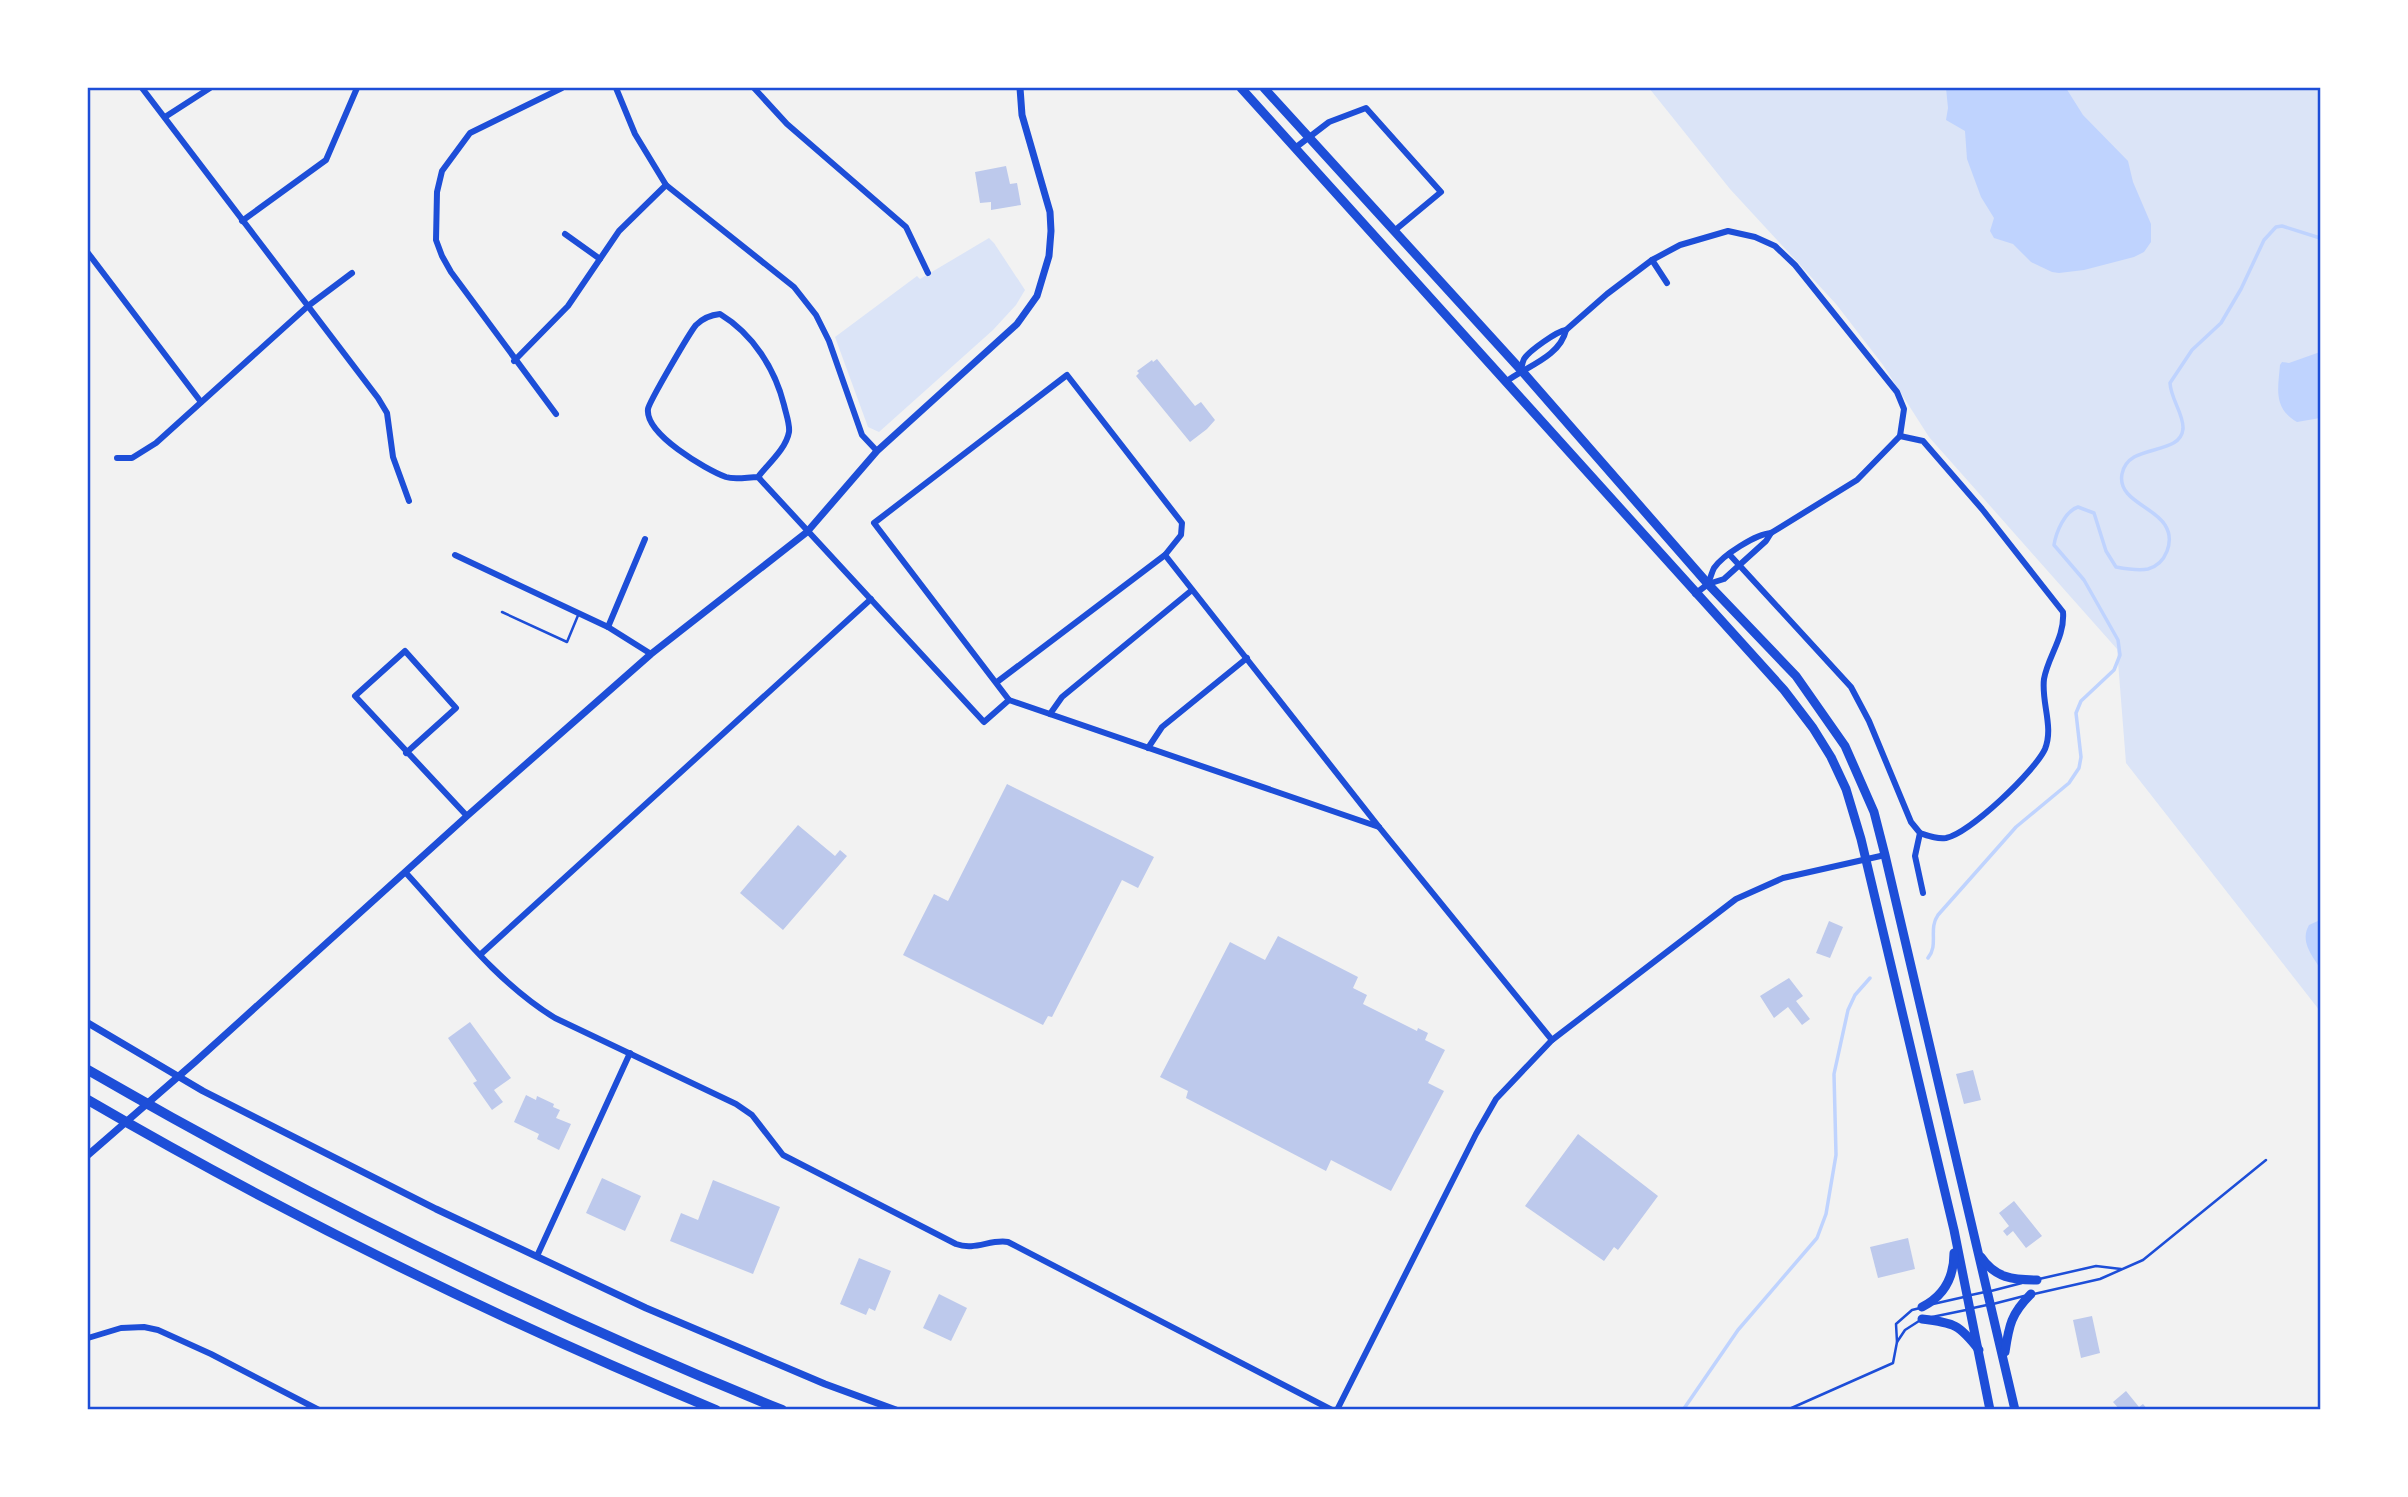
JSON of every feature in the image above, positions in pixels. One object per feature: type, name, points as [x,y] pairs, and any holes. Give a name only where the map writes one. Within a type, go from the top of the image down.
[{"type":"highway","points":[[88,1070],[253,1162],[387,1232],[564,1316],[782,1409]]},
{"type":"highway","points":[[88,1100],[367,1250],[555,1340],[716,1409]]},
{"type":"main road","points":[[1241,88],[1784,690],[1813,727],[1831,757],[1846,789],[1867,859],[1954,1230],[1990,1409]]},
{"type":"main road","points":[[1264,88],[1521,370],[1708,584],[1796,676],[1846,746],[1874,812],[1885,855],[2015,1409]]},
{"type":"main road","points":[[1907,1027],[1923,1024]]},
{"type":"main road","points":[[1922,1307],[1942,1293],[1950,1280],[1954,1269],[1954,1230]]},
{"type":"main road","points":[[1978,1251],[1983,1261],[2000,1276],[2015,1280],[2037,1280]]},
{"type":"main road","points":[[2004,1357],[2012,1317],[2031,1294]]},
{"type":"main road","points":[[1922,1319],[1958,1326],[1980,1352]]},
{"type":"street","points":[[142,88],[383,406],[387,413],[393,457],[409,501]]},
{"type":"street","points":[[166,117],[210,88]]},
{"type":"street","points":[[243,221],[326,160],[357,88]]},
{"type":"street","points":[[556,414],[514,361],[442,256],[435,225],[437,192],[443,171],[470,132],[562,88]]},
{"type":"street","points":[[616,88],[635,134],[666,185],[794,287],[816,315],[829,341],[862,436],[877,451]]},
{"type":"street","points":[[754,88],[787,124],[906,228],[928,273]]},
{"type":"street","points":[[88,1155],[651,654],[807,532],[877,451],[1017,324],[1037,296],[1049,256],[1050,212],[1022,115],[1020,88]]},
{"type":"street","points":[[1296,148],[1329,122],[1366,108],[1441,192],[1394,231]]},
{"type":"street","points":[[514,361],[568,306],[619,231],[666,185]]},
{"type":"street","points":[[1507,381],[1521,370],[1533,368],[1550,354],[1564,337],[1566,330],[1606,294],[1652,260],[1679,245],[1728,231],[1755,237],[1775,246],[1795,265],[1897,392],[1904,409],[1900,436],[1857,480],[1771,533],[1766,541],[1724,579],[1708,584],[1695,594]]},
{"type":"street","points":[[565,234],[600,259]]},
{"type":"street","points":[[88,253],[201,402]]},
{"type":"street","points":[[1652,260],[1667,283]]},
{"type":"street","points":[[117,458],[132,458],[156,443],[308,306],[352,273]]},
{"type":"street","points":[[720,314],[744,333],[768,361],[782,396],[789,433],[779,452],[758,477],[728,478],[673,445],[658,434],[650,422],[648,408],[689,334],[698,323],[711,315],[720,314]]},
{"type":"street","points":[[1521,370],[1524,359],[1560,330],[1566,330]]},
{"type":"street","points":[[997,682],[1165,555],[1181,536],[1182,523],[1067,374],[874,523],[1009,700],[1379,827]]},
{"type":"street","points":[[1728,554],[1851,687],[1869,721],[1911,822],[1920,833],[1933,838],[1945,838],[1974,824],[2039,761],[2047,745],[2049,732],[2043,691],[2045,677],[2064,625],[2063,612],[1982,509],[1923,441],[1900,436]]},
{"type":"street","points":[[758,477],[984,722],[1009,700]]},
{"type":"street","points":[[1708,584],[1714,568],[1728,554],[1763,533],[1771,533]]},
{"type":"street","points":[[608,626],[645,539]]},
{"type":"street","points":[[455,555],[608,626],[651,654]]},
{"type":"street","points":[[1165,555],[1379,827],[1552,1040]]},
{"type":"street","points":[[1050,714],[1062,697],[1192,590]]},
{"type":"street","points":[[481,954],[871,599]]},
{"type":"street","points":[[406,753],[456,708],[405,651],[355,696],[406,753],[467,816]]},
{"type":"street","points":[[1148,748],[1162,727],[1247,657]]},
{"type":"street","points":[[1920,833],[1915,856],[1923,893]]},
{"type":"street","points":[[406,873],[531,1003],[555,1018],[745,1110],[783,1154],[956,1244],[971,1247],[990,1241],[1008,1242],[1334,1409],[1496,1098],[1552,1040],[1736,899],[1783,878],[1885,855]]},
{"type":"street","points":[[88,1023],[203,1091],[436,1209],[646,1308],[825,1384],[896,1409]]},
{"type":"street","points":[[537,1256],[630,1053]]},
{"type":"street","points":[[88,1338],[121,1328],[144,1326],[158,1330],[319,1409]]},
{"type":"lane","points":[[502,612],[567,642],[579,613]]},
{"type":"lane","points":[[1897,1342],[1905,1330],[1922,1319],[2100,1279],[2143,1260],[2266,1160]]},
{"type":"lane","points":[[1787,1409],[1893,1363],[1897,1342],[1896,1324],[1912,1310],[2096,1266],[2121,1269]]},
{"type":"shaded area","points":[[1649,88],[2320,88],[2320,1011],[2126,763],[2117,649],[1929,437],[1883,365],[1836,304],[1730,189]]},
{"type":"shaded area","points":[[989,238],[1025,290],[1016,305],[993,330],[879,432],[868,427],[835,337],[917,276],[920,279]]},
{"type":"water","points":[[1946,88],[2066,88],[2083,115],[2128,161],[2133,182],[2151,224],[2151,242],[2144,252],[2084,270],[2059,273],[2031,262],[2013,244],[1994,238],[1990,231],[1994,218],[1981,197],[1967,159],[1965,131],[1946,120]]},
{"type":"water","points":[[2320,352],[2320,418],[2297,422],[2289,417],[2281,404],[2278,390],[2280,365],[2282,362],[2289,363]]},
{"type":"water","points":[[2320,920],[2320,968],[2308,947],[2306,936],[2309,925]]},
{"type":"building","points":[[1006,166],[1010,184],[1017,183],[1021,205],[991,210],[991,202],[980,203],[975,172]]},
{"type":"building","points":[[1157,359],[1195,406],[1201,402],[1215,420],[1190,442],[1136,376],[1139,373],[1137,371]]},
{"type":"building","points":[[1007,784],[1154,857],[1138,888],[1122,880],[1052,1017],[1048,1016],[1043,1025],[903,955],[934,894],[948,901]]},
{"type":"building","points":[[798,825],[835,856],[840,850],[847,856],[783,930],[740,893]]},
{"type":"building","points":[[1829,921],[1843,927],[1830,958],[1816,953]]},
{"type":"building","points":[[1278,936],[1358,977],[1353,988],[1367,995],[1363,1004],[1417,1031],[1418,1028],[1428,1033],[1425,1040],[1445,1050],[1428,1083],[1444,1091],[1391,1191],[1331,1160],[1326,1171],[1186,1098],[1188,1091],[1160,1077],[1230,942],[1265,960]]},
{"type":"building","points":[[1789,978],[1803,996],[1796,1001],[1810,1019],[1802,1025],[1788,1007],[1774,1018],[1760,996]]},
{"type":"building","points":[[470,1022],[511,1078],[494,1090],[503,1102],[492,1110],[473,1083],[477,1081],[448,1038]]},
{"type":"building","points":[[1973,1070],[1981,1100],[1964,1104],[1956,1074]]},
{"type":"building","points":[[526,1095],[536,1100],[537,1096],[554,1104],[553,1107],[560,1110],[556,1118],[571,1124],[559,1150],[537,1139],[539,1134],[514,1122]]},
{"type":"building","points":[[1578,1134],[1658,1196],[1618,1250],[1614,1247],[1604,1261],[1525,1206]]},
{"type":"building","points":[[602,1178],[641,1196],[625,1231],[586,1213]]},
{"type":"building","points":[[713,1180],[780,1207],[753,1274],[670,1241],[681,1213],[698,1220]]},
{"type":"building","points":[[2014,1201],[2042,1236],[2026,1248],[2013,1231],[2007,1236],[2003,1231],[2009,1226],[1999,1213]]},
{"type":"building","points":[[1908,1238],[1915,1269],[1878,1278],[1870,1247]]},
{"type":"building","points":[[859,1258],[891,1271],[875,1311],[869,1308],[866,1315],[840,1304]]},
{"type":"building","points":[[939,1294],[967,1308],[951,1341],[923,1328]]},
{"type":"building","points":[[2092,1316],[2100,1353],[2081,1358],[2073,1320]]},
{"type":"building","points":[[2126,1391],[2139,1407],[2143,1404],[2148,1410],[2120,1410],[2113,1402]]},
{"type":"waterway","points":[[1928,958],[1933,948],[1934,926],[1938,915],[2016,827],[2069,783],[2079,768],[2081,757],[2076,713],[2081,701],[2114,670],[2120,655],[2118,640],[2084,580],[2054,545],[2062,523],[2069,513],[2078,507],[2094,513],[2106,551],[2116,567],[2144,570],[2160,562],[2169,545],[2168,531],[2160,519],[2125,490],[2122,474],[2126,464],[2134,457],[2164,447],[2180,438],[2183,423],[2170,383],[2192,350],[2221,323],[2241,289],[2264,240],[2276,227],[2282,226],[2320,238]]},
{"type":"waterway","points":[[1683,1410],[1738,1330],[1817,1238],[1826,1214],[1836,1155],[1834,1074],[1848,1010],[1855,995],[1870,978]]}]
